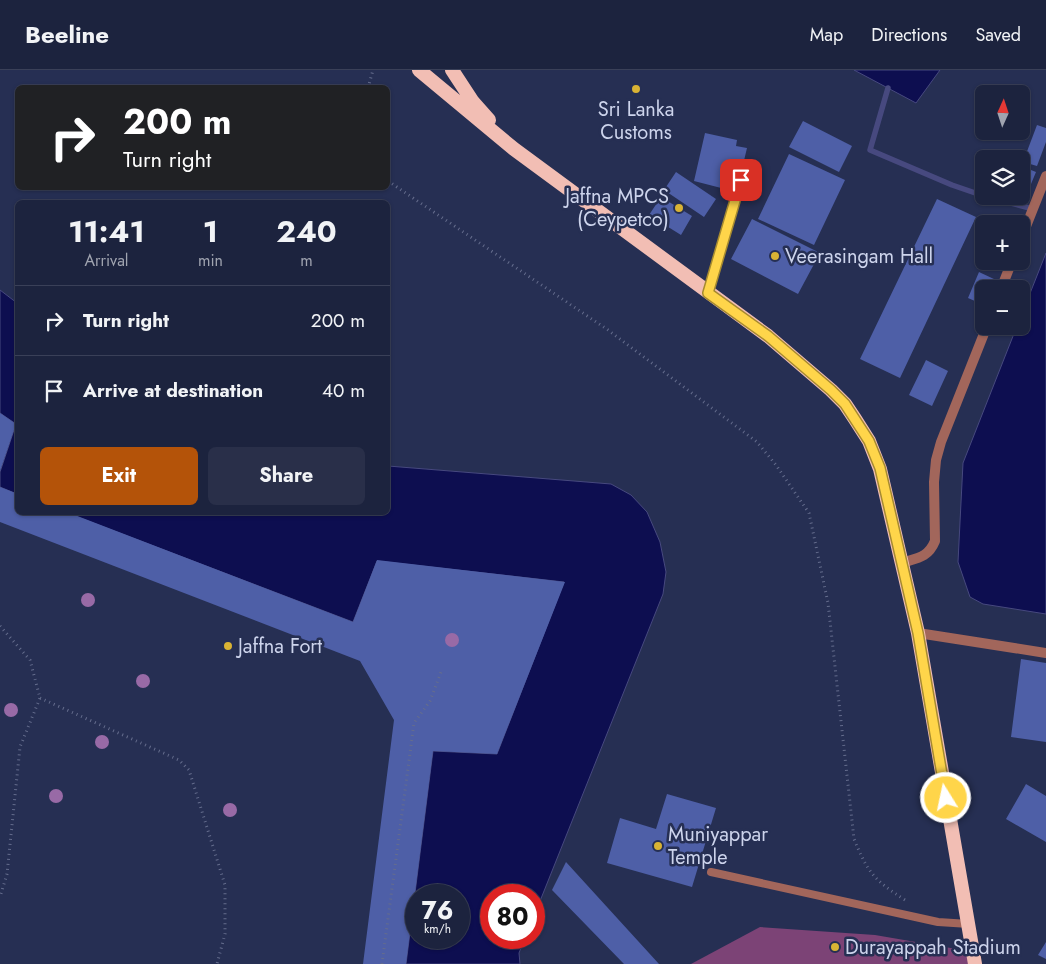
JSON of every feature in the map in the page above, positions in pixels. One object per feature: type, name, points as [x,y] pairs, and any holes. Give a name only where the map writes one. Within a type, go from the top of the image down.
[{"type":"highway","points":[[419,70],[514,150],[790,354],[845,404],[869,441],[880,468],[918,633],[975,964]]},
{"type":"highway","points":[[452,70],[473,102],[514,150]]},
{"type":"street","points":[[1030,216],[1046,176]]},
{"type":"street","points":[[902,563],[922,557],[931,550],[934,541],[936,460],[941,442],[983,335]]},
{"type":"street","points":[[918,633],[1046,653]]},
{"type":"lane","points":[[708,293],[741,180]]},
{"type":"lane","points":[[711,872],[938,922],[969,924]]},
{"type":"path","points":[[369,85],[373,70]]},
{"type":"path","points":[[390,182],[608,330],[757,442],[776,465],[809,513],[817,549],[828,603],[854,839],[864,864],[880,884],[913,905]]},
{"type":"path","points":[[0,626],[30,660],[40,698],[20,747],[7,874],[0,897]]},
{"type":"path","points":[[382,964],[414,723],[430,701],[441,672]]},
{"type":"path","points":[[40,698],[179,760],[189,770],[225,885],[225,934],[216,964]]},
{"type":"shaded area","points":[[854,70],[940,70],[916,103]]},
{"type":"shaded area","points":[[1046,253],[1046,614],[983,604],[970,597],[958,562],[963,463],[1013,335],[1030,335],[1030,293]]},
{"type":"shaded area","points":[[0,290],[15,301],[15,423],[0,413]]},
{"type":"shaded area","points":[[15,427],[15,493],[0,487],[0,472]]},
{"type":"shaded area","points":[[390,466],[611,484],[631,495],[647,512],[660,542],[666,572],[663,594],[545,889],[545,884],[480,884],[480,949],[521,949],[520,964],[406,964],[408,949],[470,949],[470,884],[416,884],[433,751],[497,754],[564,582],[377,561],[353,622],[72,515],[390,515]]},
{"type":"shaded area","name":"Durayappah Stadium","points":[[760,927],[875,935],[974,952],[975,964],[691,964]]},
{"type":"building","points":[[803,121],[852,146],[839,172],[789,147]]},
{"type":"building","points":[[1037,125],[1046,128],[1046,142],[1037,166],[1030,164],[1030,150],[1028,150]]},
{"type":"building","points":[[705,133],[737,140],[736,146],[747,148],[742,169],[731,167],[725,189],[694,181]]},
{"type":"building","points":[[789,154],[845,180],[814,245],[758,219]]},
{"type":"building","points":[[1030,170],[1036,172],[1030,184]]},
{"type":"building","points":[[676,172],[716,199],[704,217],[664,190]]},
{"type":"building","points":[[661,197],[692,216],[681,235],[649,215]]},
{"type":"building","points":[[937,199],[975,217],[900,378],[860,359]]},
{"type":"building","name":"Veerasingam Hall","points":[[752,219],[820,253],[798,294],[731,259]]},
{"type":"building","points":[[979,272],[996,280],[976,280]]},
{"type":"building","points":[[975,281],[975,301],[968,298]]},
{"type":"building","points":[[926,360],[948,371],[932,406],[909,395]]},
{"type":"building","points":[[0,413],[15,423],[15,427],[0,471]]},
{"type":"building","points":[[0,487],[15,493],[15,515],[75,515],[353,622],[377,560],[565,582],[497,754],[433,751],[416,884],[405,884],[405,949],[408,949],[406,964],[363,964],[394,720],[360,661],[0,522]]},
{"type":"building","points":[[1021,659],[1046,663],[1046,742],[1011,737]]},
{"type":"building","points":[[1026,784],[1046,796],[1046,842],[1006,819]]},
{"type":"building","name":"Muniyappar Temple","points":[[667,794],[716,808],[692,887],[607,863],[620,818],[656,829]]},
{"type":"building","points":[[566,862],[659,964],[624,964],[552,890]]},
{"type":"building","points":[[1046,942],[1046,959],[1038,955]]},
{"type":"waterway","points":[[888,88],[870,150],[975,193]]},
{"type":"waterway","points":[[1018,205],[1033,209]]},
{"type":"place","name":"Sri Lanka Customs","points":[[636,89]]},
{"type":"place","name":"Jaffna MPCS (Ceypetco)","points":[[679,208]]},
{"type":"place","name":"Veerasingam Hall","points":[[775,256]]},
{"type":"place","name":"Jaffna Fort","points":[[228,646]]},
{"type":"place","name":"Muniyappar Temple","points":[[658,846]]},
{"type":"place","name":"Durayappah Stadium","points":[[835,947]]},
{"type":"route","points":[[741,180],[708,293],[768,336],[831,390],[845,404],[869,441],[880,468],[918,633],[946,798]]}]
